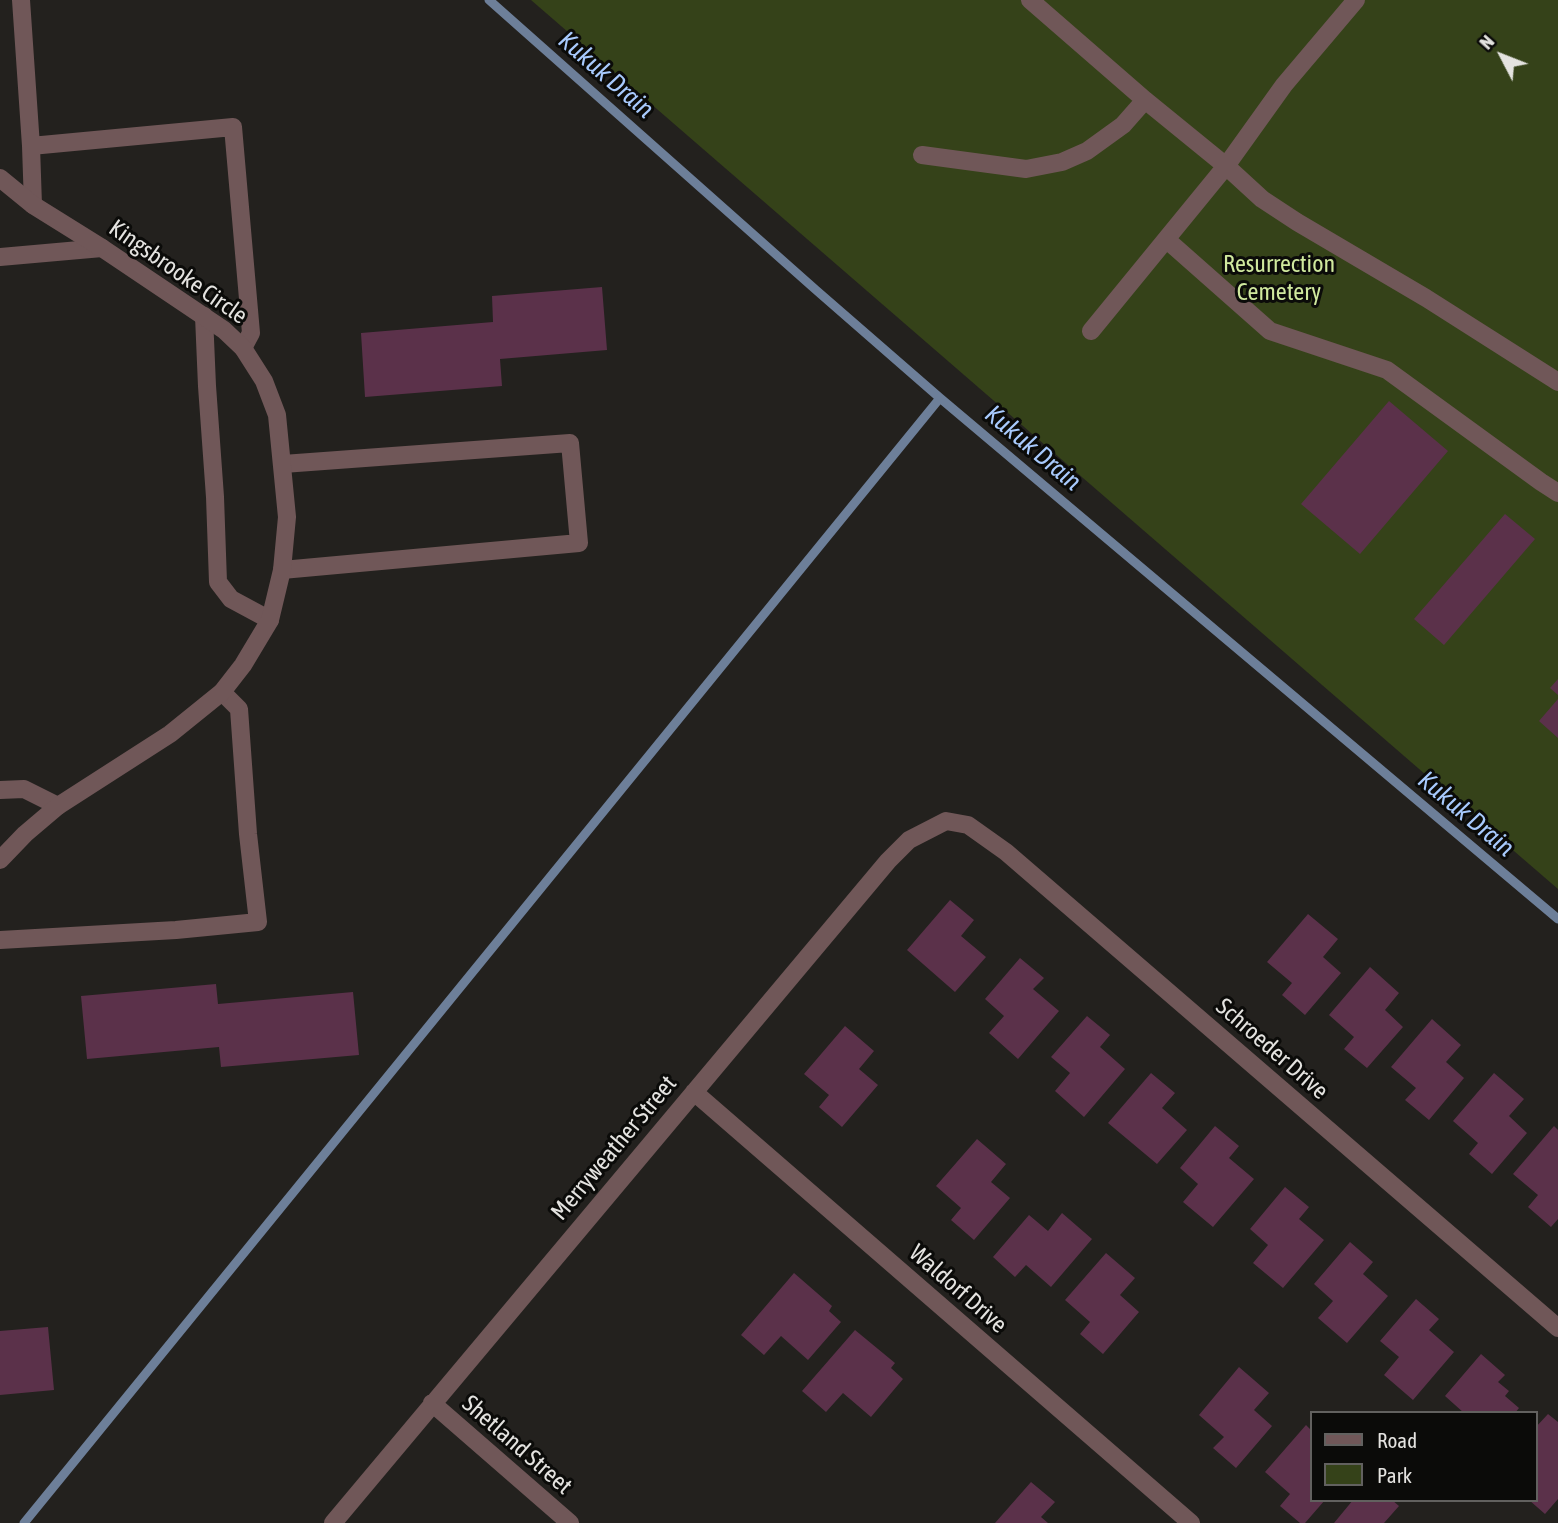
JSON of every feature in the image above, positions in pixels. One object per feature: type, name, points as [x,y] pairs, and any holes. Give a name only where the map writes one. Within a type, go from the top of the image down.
[{"type":"street","points":[[21,0],[33,205]]},
{"type":"street","points":[[1030,0],[1262,199],[1558,382]]},
{"type":"street","points":[[1091,331],[1226,166],[1284,85],[1356,0]]},
{"type":"street","points":[[922,155],[1026,169],[1062,162],[1087,152],[1124,125],[1145,100]]},
{"type":"street","points":[[31,146],[233,127],[251,333],[243,348]]},
{"type":"street","name":"Kingsbrooke Circle","points":[[0,178],[33,205],[224,330],[243,348],[264,381],[277,415],[287,517],[282,570],[270,620],[243,665],[222,692],[170,734],[58,806],[0,860]]},
{"type":"street","points":[[1167,240],[1270,331],[1387,370],[1558,493]]},
{"type":"street","points":[[0,257],[102,248]]},
{"type":"street","points":[[204,317],[218,582],[231,599],[270,620]]},
{"type":"street","points":[[282,570],[579,543],[570,443],[283,464]]},
{"type":"street","points":[[0,940],[176,930],[258,922],[248,834],[239,709],[222,692]]},
{"type":"street","points":[[0,790],[24,789],[58,806]]},
{"type":"street","name":"Merryweather Street","points":[[333,1523],[888,861],[909,839],[946,821]]},
{"type":"street","name":"Schroeder Drive","points":[[946,821],[968,825],[1006,852],[1558,1328]]},
{"type":"street","name":"Waldorf Drive","points":[[694,1092],[1191,1523]]},
{"type":"street","name":"Shetland Street","points":[[432,1404],[570,1523]]},
{"type":"green space","name":"Resurrection Cemetery","points":[[531,0],[1558,0],[1558,889],[1478,820]]},
{"type":"building","points":[[602,287],[607,350],[500,359],[502,386],[365,397],[361,333],[493,322],[492,296]]},
{"type":"building","points":[[1389,401],[1448,451],[1360,554],[1301,504]]},
{"type":"building","points":[[1505,514],[1535,539],[1444,645],[1414,619]]},
{"type":"building","points":[[1558,679],[1558,695],[1550,688]]},
{"type":"building","points":[[1558,699],[1558,738],[1539,721]]},
{"type":"building","points":[[950,900],[974,920],[961,936],[986,957],[955,992],[907,950]]},
{"type":"building","points":[[1308,914],[1338,939],[1323,957],[1341,973],[1305,1015],[1282,995],[1292,983],[1267,962]]},
{"type":"building","points":[[1020,958],[1044,978],[1033,989],[1059,1011],[1018,1059],[989,1033],[1004,1016],[985,999]]},
{"type":"building","points":[[1370,967],[1399,993],[1385,1010],[1403,1027],[1367,1068],[1344,1049],[1354,1037],[1329,1015]]},
{"type":"building","points":[[216,984],[218,1004],[353,992],[359,1055],[221,1067],[219,1047],[87,1059],[81,996]]},
{"type":"building","points":[[1087,1016],[1110,1035],[1100,1047],[1125,1069],[1084,1117],[1055,1091],[1070,1073],[1051,1057]]},
{"type":"building","points":[[1432,1019],[1461,1045],[1446,1062],[1464,1078],[1429,1120],[1405,1100],[1416,1088],[1391,1067]]},
{"type":"building","points":[[845,1026],[874,1051],[859,1069],[878,1085],[842,1127],[819,1107],[829,1095],[804,1074]]},
{"type":"building","points":[[1151,1073],[1175,1093],[1162,1108],[1187,1130],[1157,1164],[1108,1123]]},
{"type":"building","points":[[1494,1073],[1524,1099],[1509,1116],[1527,1133],[1492,1174],[1469,1154],[1478,1143],[1453,1121]]},
{"type":"building","points":[[1215,1126],[1239,1146],[1229,1158],[1254,1179],[1213,1227],[1183,1202],[1198,1184],[1180,1168]]},
{"type":"building","points":[[1554,1126],[1558,1130],[1558,1219],[1551,1227],[1528,1207],[1538,1195],[1513,1174]]},
{"type":"building","points":[[977,1139],[1006,1164],[991,1182],[1010,1198],[974,1240],[951,1220],[961,1208],[936,1186]]},
{"type":"building","points":[[1285,1187],[1309,1207],[1299,1219],[1324,1240],[1283,1288],[1253,1263],[1268,1245],[1250,1229]]},
{"type":"building","points":[[1062,1213],[1092,1239],[1051,1287],[1026,1265],[1015,1277],[993,1257],[1029,1215],[1048,1231]]},
{"type":"building","points":[[1350,1242],[1373,1262],[1363,1274],[1388,1296],[1347,1343],[1318,1318],[1333,1301],[1314,1284]]},
{"type":"building","points":[[1106,1253],[1135,1278],[1120,1295],[1139,1312],[1103,1354],[1080,1334],[1090,1322],[1065,1300]]},
{"type":"building","points":[[794,1273],[832,1306],[829,1311],[841,1322],[808,1360],[781,1336],[764,1355],[741,1335]]},
{"type":"building","points":[[1416,1299],[1439,1319],[1429,1330],[1454,1352],[1413,1400],[1384,1375],[1399,1357],[1380,1341]]},
{"type":"building","points":[[48,1327],[54,1390],[0,1395],[0,1331]]},
{"type":"building","points":[[855,1330],[895,1363],[891,1368],[903,1379],[871,1417],[843,1393],[826,1412],[802,1391]]},
{"type":"building","points":[[1481,1354],[1505,1375],[1498,1382],[1509,1391],[1505,1396],[1519,1408],[1517,1411],[1462,1411],[1445,1396]]},
{"type":"building","points":[[1239,1367],[1269,1393],[1254,1410],[1272,1426],[1236,1468],[1213,1448],[1224,1437],[1199,1415]]},
{"type":"building","points":[[1548,1414],[1558,1422],[1558,1499],[1545,1514],[1531,1502],[1537,1502],[1537,1426]]},
{"type":"building","points":[[1306,1425],[1310,1429],[1310,1502],[1323,1502],[1305,1523],[1300,1523],[1280,1506],[1290,1494],[1265,1472]]},
{"type":"building","points":[[1031,1482],[1055,1502],[1041,1517],[1048,1523],[995,1523]]},
{"type":"building","points":[[1351,1502],[1394,1502],[1399,1506],[1384,1523],[1334,1523]]},
{"type":"waterway","name":"Kukuk Drain","points":[[489,0],[940,398],[1558,919]]},
{"type":"waterway","points":[[24,1523],[940,398]]}]
